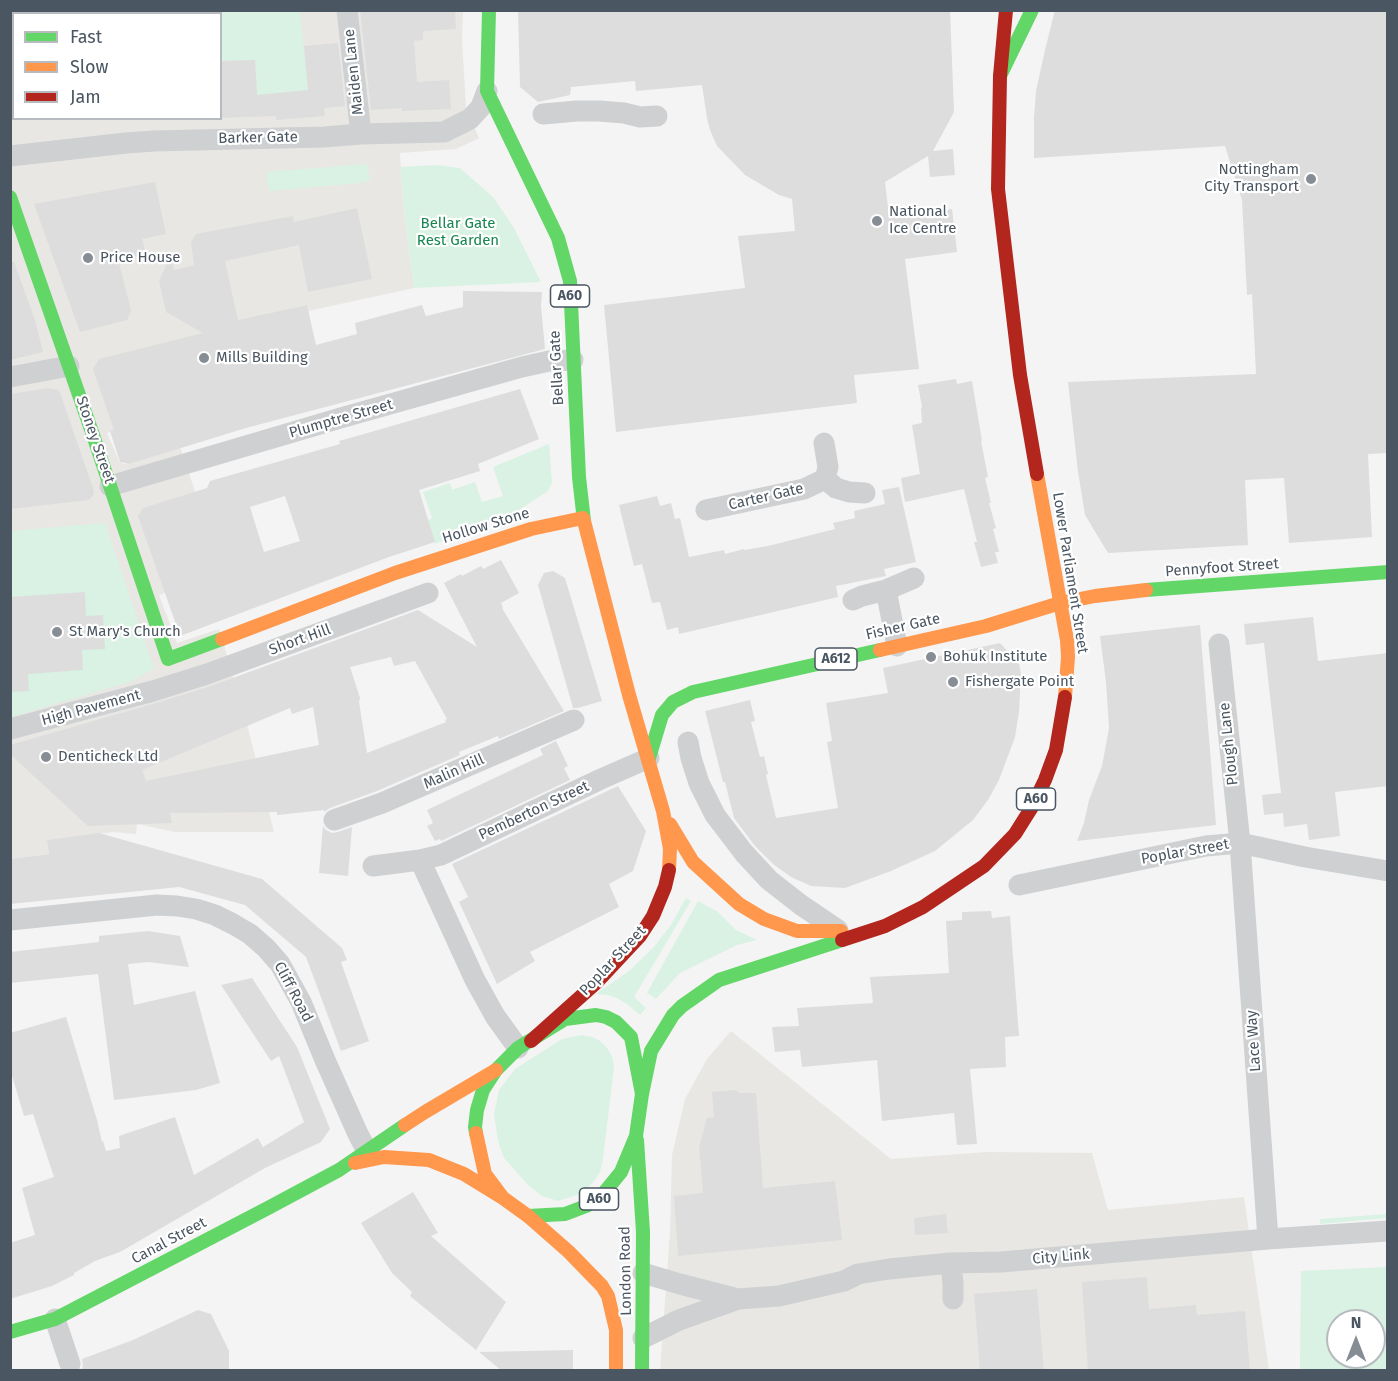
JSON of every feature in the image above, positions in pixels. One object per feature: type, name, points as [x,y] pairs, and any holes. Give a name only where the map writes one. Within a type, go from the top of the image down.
[{"type":"main road","name":"A60","points":[[487,90],[489,10]]},
{"type":"main road","name":"Lower Parliament Street","points":[[642,1094],[651,1052],[673,1015],[719,980],[885,926],[923,907],[984,866],[1015,834],[1032,807],[1056,750],[1065,705],[1067,640],[1020,375],[998,189],[1000,76],[1005,10]]},
{"type":"main road","points":[[1000,76],[1032,10]]},
{"type":"main road","name":"Bellar Gate","points":[[487,90],[558,238],[570,281],[583,518]]},
{"type":"main road","name":"Stoney Street","points":[[10,197],[168,659]]},
{"type":"main road","name":"A60","points":[[583,518],[629,695],[649,758]]},
{"type":"main road","name":"Hollow Stone","points":[[168,659],[396,573],[531,529],[583,518]]},
{"type":"main road","name":"Pennyfoot Street","points":[[1060,603],[1122,592],[1388,572]]},
{"type":"main road","name":"Fisher Gate","points":[[649,758],[662,716],[673,702],[693,692],[986,626],[1060,603]]},
{"type":"main road","name":"Poplar Street","points":[[525,1045],[597,982],[640,936],[653,916],[669,875],[670,849],[649,758]]},
{"type":"main road","points":[[663,811],[693,862],[739,904],[764,919],[797,931],[831,932],[885,926]]},
{"type":"main road","name":"A60","points":[[596,1015],[606,1017],[616,1022],[631,1037],[642,1094],[636,1136],[621,1172],[599,1199],[565,1214],[528,1216],[502,1198],[485,1174],[475,1127],[483,1090],[496,1070],[525,1045],[565,1019],[596,1015]]},
{"type":"main road","name":"Canal Street","points":[[339,1170],[425,1112],[496,1070]]},
{"type":"main road","name":"London Road","points":[[636,1136],[643,1232],[642,1371]]},
{"type":"main road","name":"Canal Street","points":[[10,1332],[55,1319],[357,1162],[384,1156],[429,1160],[464,1174],[502,1198]]},
{"type":"main road","name":"London Road","points":[[528,1216],[602,1286],[608,1296],[616,1330],[616,1371]]},
{"type":"street","name":"Maiden Lane","points":[[348,10],[361,134]]},
{"type":"street","name":"Barker Gate","points":[[10,156],[145,141],[444,132],[470,120],[481,107],[487,90]]},
{"type":"street","points":[[543,114],[599,111],[640,117],[657,116]]},
{"type":"street","name":"Plumptre Street","points":[[110,486],[522,367],[549,361],[573,360]]},
{"type":"street","points":[[10,377],[69,366]]},
{"type":"street","points":[[824,443],[828,467],[825,479],[836,488],[865,493]]},
{"type":"street","name":"Carter Gate","points":[[706,510],[804,489],[825,479]]},
{"type":"street","points":[[853,600],[914,578]]},
{"type":"street","points":[[886,590],[897,646]]},
{"type":"street","name":"Short Hill","points":[[171,685],[237,664],[428,593]]},
{"type":"street","name":"Plough Lane","points":[[1219,644],[1240,843]]},
{"type":"street","name":"Stoney Street","points":[[168,659],[171,685]]},
{"type":"street","name":"High Pavement","points":[[10,729],[171,685]]},
{"type":"street","name":"Malin Hill","points":[[334,820],[393,799],[574,720]]},
{"type":"street","points":[[688,742],[699,783],[715,815],[744,853],[769,880],[839,931]]},
{"type":"street","name":"Pemberton Street","points":[[373,866],[441,855],[649,758]]},
{"type":"street","name":"Poplar Street","points":[[1019,885],[1206,846],[1240,843],[1388,871]]},
{"type":"street","name":"Lace Way","points":[[1240,843],[1268,1239]]},
{"type":"street","points":[[420,860],[476,980],[500,1024],[525,1045]]},
{"type":"street","name":"Cliff Road","points":[[10,920],[157,905],[177,906],[215,915],[250,934],[280,964],[301,1002],[367,1152]]},
{"type":"street","name":"City Link","points":[[643,1338],[679,1320],[738,1299],[779,1296],[844,1281],[858,1274],[906,1267],[1001,1262],[1388,1231]]},
{"type":"street","points":[[951,1263],[953,1299]]},
{"type":"street","name":"City Link","points":[[643,1273],[738,1299]]},
{"type":"street","points":[[55,1319],[70,1364]]},
{"type":"shaded area","points":[[10,11],[463,11],[462,40],[466,108],[479,138],[456,149],[400,153],[403,202],[414,288],[308,311],[307,305],[236,321],[184,407],[107,433],[119,461],[123,464],[180,447],[223,573],[159,595],[177,643],[219,629],[245,716],[274,832],[175,832],[137,824],[136,834],[114,832],[48,840],[49,854],[11,859]]},
{"type":"shaded area","points":[[731,1031],[891,1159],[987,1152],[1092,1153],[1108,1210],[1244,1197],[1269,1370],[660,1370],[670,1232],[672,1155],[685,1099],[707,1059]]},
{"type":"green space","points":[[300,11],[308,90],[274,93],[276,116],[259,116],[255,60],[222,61],[222,12],[140,12]]},
{"type":"green space","points":[[367,164],[370,180],[361,183],[269,191],[266,172]]},
{"type":"green space","name":"Bellar Gate Rest Garden","points":[[437,165],[460,168],[493,197],[514,228],[541,282],[414,288],[401,167]]},
{"type":"green space","points":[[549,444],[552,483],[548,491],[516,512],[435,544],[428,520],[432,518],[423,492],[450,483],[452,490],[475,482],[482,502],[503,496],[493,467]]},
{"type":"green space","points":[[105,523],[154,669],[129,682],[11,717],[11,531]]},
{"type":"green space","points":[[686,898],[691,901],[634,997],[646,1008],[640,1015],[617,998],[596,994],[629,971],[653,948],[671,925]]},
{"type":"green space","points":[[698,901],[718,912],[736,930],[757,940],[737,945],[680,973],[656,999],[647,993]]},
{"type":"green space","points":[[581,1035],[600,1041],[612,1056],[614,1067],[603,1159],[600,1172],[583,1193],[558,1201],[542,1196],[528,1185],[504,1158],[498,1141],[494,1114],[499,1090],[515,1069],[562,1039]]},
{"type":"green space","points":[[1387,1214],[1387,1218],[1320,1224],[1320,1219]]},
{"type":"green space","points":[[1387,1267],[1387,1370],[1300,1370],[1301,1271]]},
{"type":"building","points":[[360,10],[455,10],[456,29],[423,31],[423,40],[414,41],[417,82],[449,80],[451,109],[371,110]]},
{"type":"building","name":"National Ice Centre","points":[[518,10],[950,10],[954,112],[933,151],[953,149],[955,175],[930,177],[928,156],[885,182],[889,216],[952,209],[957,252],[905,259],[919,369],[854,375],[857,403],[616,432],[604,305],[745,288],[738,236],[795,231],[792,199],[779,195],[745,175],[717,146],[707,118],[702,85],[636,91],[635,81],[571,87],[570,95],[538,102],[520,87]]},
{"type":"building","name":"Nottingham City Transport","points":[[1055,10],[1388,10],[1388,453],[1368,454],[1372,537],[1289,543],[1284,478],[1245,480],[1248,545],[1108,553],[1085,515],[1068,382],[1256,374],[1252,294],[1247,295],[1242,200],[1225,146],[1034,158],[1036,91]]},
{"type":"building","points":[[338,43],[345,106],[324,108],[325,116],[276,120],[276,116],[222,118],[222,61],[255,60],[257,95],[308,90],[304,46]]},
{"type":"building","name":"Price House","points":[[155,182],[166,234],[142,239],[146,254],[118,259],[131,310],[127,320],[80,332],[34,204]]},
{"type":"building","points":[[357,208],[372,279],[308,292],[299,245],[225,261],[238,320],[307,305],[316,345],[357,334],[355,323],[422,305],[426,316],[463,307],[463,291],[542,292],[545,349],[246,428],[129,464],[120,462],[110,431],[114,430],[93,369],[99,359],[203,333],[166,312],[159,281],[171,255],[174,270],[194,265],[191,242],[196,234],[293,216],[294,222]]},
{"type":"building","points":[[10,262],[14,262],[35,320],[43,352],[10,360]]},
{"type":"building","points":[[956,379],[957,384],[972,381],[988,477],[985,478],[991,503],[989,503],[996,528],[993,529],[999,552],[995,552],[998,563],[981,567],[964,489],[905,502],[901,478],[920,474],[912,425],[922,423],[918,385]]},
{"type":"building","points":[[48,388],[59,390],[94,491],[93,495],[89,500],[10,509],[10,394]]},
{"type":"building","points":[[520,389],[539,439],[478,464],[480,471],[419,490],[435,542],[389,557],[180,636],[138,516],[143,508],[207,488],[210,481]],"holes":[[[285,496],[300,541],[264,552],[250,507]]]},
{"type":"building","points":[[899,487],[916,562],[884,569],[886,576],[836,586],[838,597],[679,634],[678,627],[667,630],[660,602],[652,603],[642,564],[634,566],[619,505],[657,496],[660,506],[671,503],[675,519],[680,518],[689,557],[724,550],[725,554],[768,546],[835,529],[833,523],[855,518],[854,511],[885,504],[882,490]]},
{"type":"building","points":[[501,560],[519,593],[501,603],[502,608],[564,711],[499,739],[498,736],[459,752],[460,755],[324,812],[324,810],[277,815],[277,812],[170,813],[172,823],[88,826],[10,754],[10,745],[211,686],[418,610],[477,647],[444,583],[481,566],[483,569]],"holes":[[[391,657],[394,666],[415,661],[447,719],[446,722],[367,753],[360,698],[350,667]],[[313,707],[319,745],[146,781],[142,770],[290,708],[292,714]]]},
{"type":"building","points":[[553,571],[565,578],[602,701],[578,708],[573,708],[538,585],[544,573]]},
{"type":"building","name":"St Mary's Church","points":[[85,592],[86,616],[103,615],[105,649],[82,650],[83,670],[28,674],[29,691],[10,692],[10,597]]},
{"type":"building","points":[[1313,617],[1318,661],[1388,653],[1388,786],[1335,792],[1340,836],[1309,840],[1307,824],[1284,827],[1283,813],[1264,815],[1262,795],[1281,793],[1264,643],[1246,645],[1244,624]]},
{"type":"building","points":[[1200,625],[1216,825],[1077,841],[1102,766],[1109,728],[1100,636]]},
{"type":"building","points":[[1000,643],[1019,664],[1021,674],[1015,737],[999,780],[988,800],[973,820],[935,851],[845,888],[811,886],[791,877],[773,864],[755,846],[734,818],[705,711],[750,700],[755,721],[751,722],[760,757],[764,756],[776,818],[838,808],[827,742],[832,741],[826,703],[888,693],[883,668]]},
{"type":"building","points":[[556,741],[568,766],[564,768],[570,780],[441,841],[440,839],[435,841],[427,826],[433,823],[427,810],[543,755],[540,749]]},
{"type":"building","points":[[618,786],[646,831],[633,871],[609,884],[619,907],[530,952],[535,961],[497,984],[459,902],[468,897],[452,864]]},
{"type":"building","points":[[323,826],[332,833],[352,827],[348,876],[319,873]]},
{"type":"building","points":[[99,833],[262,879],[342,948],[347,960],[341,962],[369,1041],[341,1051],[306,957],[245,905],[179,887],[10,904],[10,859],[49,854],[47,840]]},
{"type":"building","points":[[991,911],[992,918],[1010,916],[1019,1036],[1005,1037],[1006,1067],[970,1069],[977,1144],[957,1145],[954,1113],[882,1121],[877,1060],[802,1067],[800,1050],[775,1052],[772,1027],[799,1026],[797,1008],[873,1003],[870,977],[949,973],[946,921],[962,920],[962,912]]},
{"type":"building","points":[[148,931],[180,936],[189,967],[148,962],[128,964],[134,1005],[195,991],[220,1083],[196,1090],[114,1100],[98,974],[10,983],[10,952],[99,942],[99,936]]},
{"type":"building","points":[[252,978],[297,1047],[330,1129],[321,1142],[265,1168],[120,1252],[95,1261],[52,1286],[10,1299],[10,1243],[35,1235],[22,1188],[54,1177],[33,1114],[24,1116],[10,1069],[10,1033],[66,1017],[106,1151],[120,1148],[119,1136],[175,1117],[194,1175],[258,1138],[263,1147],[304,1122],[279,1056],[271,1061],[221,985]]},
{"type":"building","points":[[737,1090],[739,1093],[756,1093],[763,1188],[835,1181],[842,1240],[678,1256],[674,1196],[703,1193],[699,1147],[707,1118],[714,1117],[712,1092]]},
{"type":"building","points":[[413,1192],[438,1233],[431,1236],[506,1302],[476,1350],[410,1296],[412,1292],[392,1273],[361,1223]]},
{"type":"building","points":[[946,1214],[948,1233],[915,1235],[914,1218]]},
{"type":"building","points":[[1147,1277],[1149,1309],[1196,1305],[1197,1315],[1245,1311],[1250,1371],[1088,1371],[1082,1282]]},
{"type":"building","points":[[1037,1289],[1044,1371],[980,1371],[974,1294]]},
{"type":"building","points":[[198,1310],[211,1314],[229,1351],[229,1371],[81,1371],[82,1359],[133,1340]]},
{"type":"building","points":[[573,1350],[573,1371],[502,1371],[479,1352]]},
{"type":"traffic: fast","points":[[489,10],[487,91],[558,238],[570,281],[579,477],[584,521]]},
{"type":"traffic: fast","points":[[1000,76],[1032,10]]},
{"type":"traffic: fast","points":[[10,197],[168,659],[222,639]]},
{"type":"traffic: fast","points":[[1146,590],[1388,572]]},
{"type":"traffic: fast","points":[[649,758],[662,715],[673,702],[693,692],[880,650]]},
{"type":"traffic: fast","points":[[642,1094],[651,1051],[673,1015],[682,1006],[719,980],[842,940]]},
{"type":"traffic: fast","points":[[476,1133],[477,1110],[483,1090],[496,1070],[518,1048],[565,1019],[596,1015],[616,1022],[631,1037],[642,1094],[636,1136],[621,1172],[599,1199],[586,1206],[565,1214],[528,1216]]},
{"type":"traffic: fast","points":[[10,1332],[55,1319],[268,1208],[339,1170],[405,1125]]},
{"type":"traffic: fast","points":[[637,1140],[643,1232],[642,1370]]},
{"type":"traffic: slow","points":[[1037,474],[1067,640],[1065,697]]},
{"type":"traffic: slow","points":[[222,639],[395,573],[531,529],[583,518]]},
{"type":"traffic: slow","points":[[584,521],[629,695],[663,811],[670,849],[669,870]]},
{"type":"traffic: slow","points":[[880,650],[986,626],[1060,603],[1146,590]]},
{"type":"traffic: slow","points":[[670,824],[693,862],[739,904],[764,919],[797,931],[841,931]]},
{"type":"traffic: slow","points":[[405,1125],[496,1070]]},
{"type":"traffic: slow","points":[[476,1133],[485,1174],[503,1198],[528,1216],[569,1252],[602,1286],[608,1296],[616,1330],[616,1370]]},
{"type":"traffic: slow","points":[[355,1163],[384,1157],[429,1160],[464,1174],[503,1198]]},
{"type":"traffic: jam","points":[[1006,10],[1000,76],[998,189],[1020,375],[1037,474]]},
{"type":"traffic: jam","points":[[842,940],[885,926],[923,907],[984,866],[1015,834],[1032,807],[1056,750],[1065,697]]},
{"type":"traffic: jam","points":[[531,1041],[597,982],[640,936],[653,916],[665,887],[669,870]]},
{"type":"place","name":"Nottingham City Transport","points":[[1311,179]]},
{"type":"place","name":"National Ice Centre","points":[[877,221]]},
{"type":"place","name":"Price House","points":[[88,258]]},
{"type":"place","name":"Mills Building","points":[[204,358]]},
{"type":"place","name":"St Mary's Church","points":[[57,632]]},
{"type":"place","name":"Bohuk Institute","points":[[931,657]]},
{"type":"place","name":"Fishergate Point","points":[[953,682]]},
{"type":"place","name":"Denticheck Ltd","points":[[46,757]]}]
